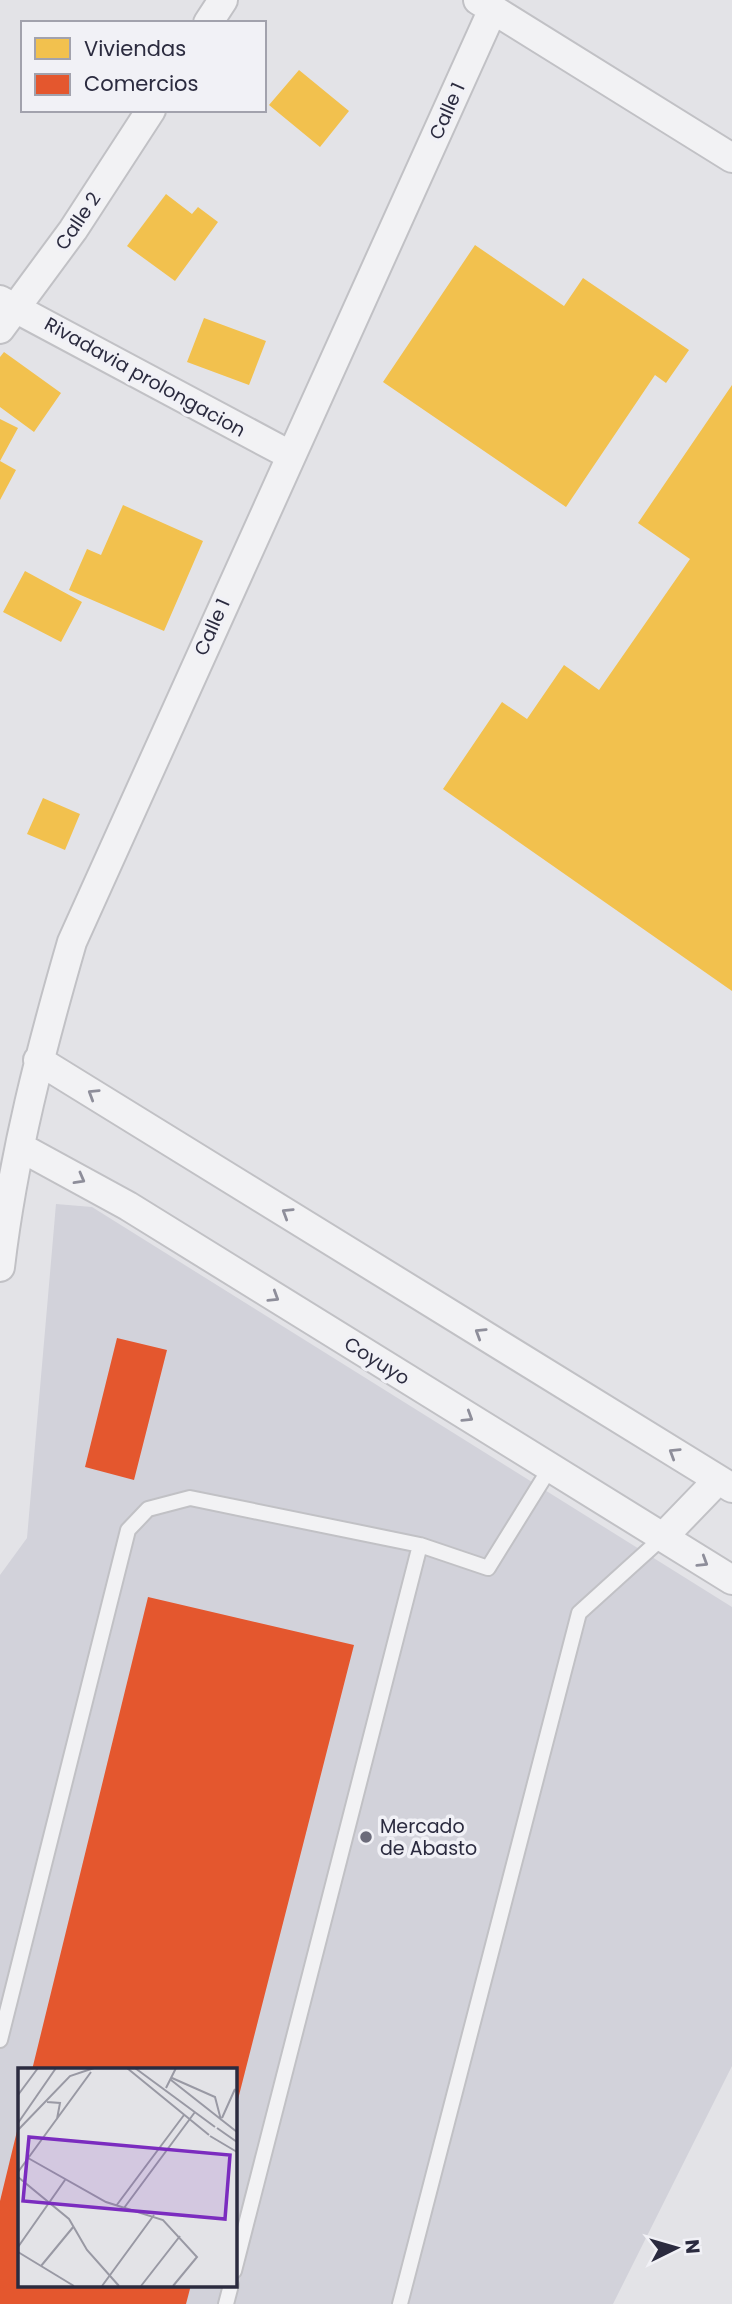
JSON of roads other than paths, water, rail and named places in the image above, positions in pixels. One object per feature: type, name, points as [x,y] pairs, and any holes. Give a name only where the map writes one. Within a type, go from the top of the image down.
[{"type":"street","points":[[209,21],[223,0]]},
{"type":"street","points":[[485,5],[732,158]]},
{"type":"street","name":"Calle 1","points":[[0,1267],[38,1060],[72,942],[290,455],[485,5]]},
{"type":"street","name":"Calle 2","points":[[0,329],[8,303],[73,230],[150,112]]},
{"type":"street","name":"Rivadavia prolongacion","points":[[8,303],[290,455]]},
{"type":"street","points":[[38,1060],[725,1484],[663,1537]]},
{"type":"street","name":"Coyuyo","points":[[20,1147],[128,1206],[732,1580]]},
{"type":"lane","points":[[0,2040],[128,1530],[148,1509],[190,1498],[420,1545],[488,1569],[550,1468]]},
{"type":"lane","points":[[400,2304],[579,1613],[663,1537]]},
{"type":"lane","points":[[236,2263],[420,1545]]},
{"type":"lane","points":[[226,2304],[231,2286]]},
{"type":"place","name":"Mercado de Abasto","points":[[366,1837]]}]
